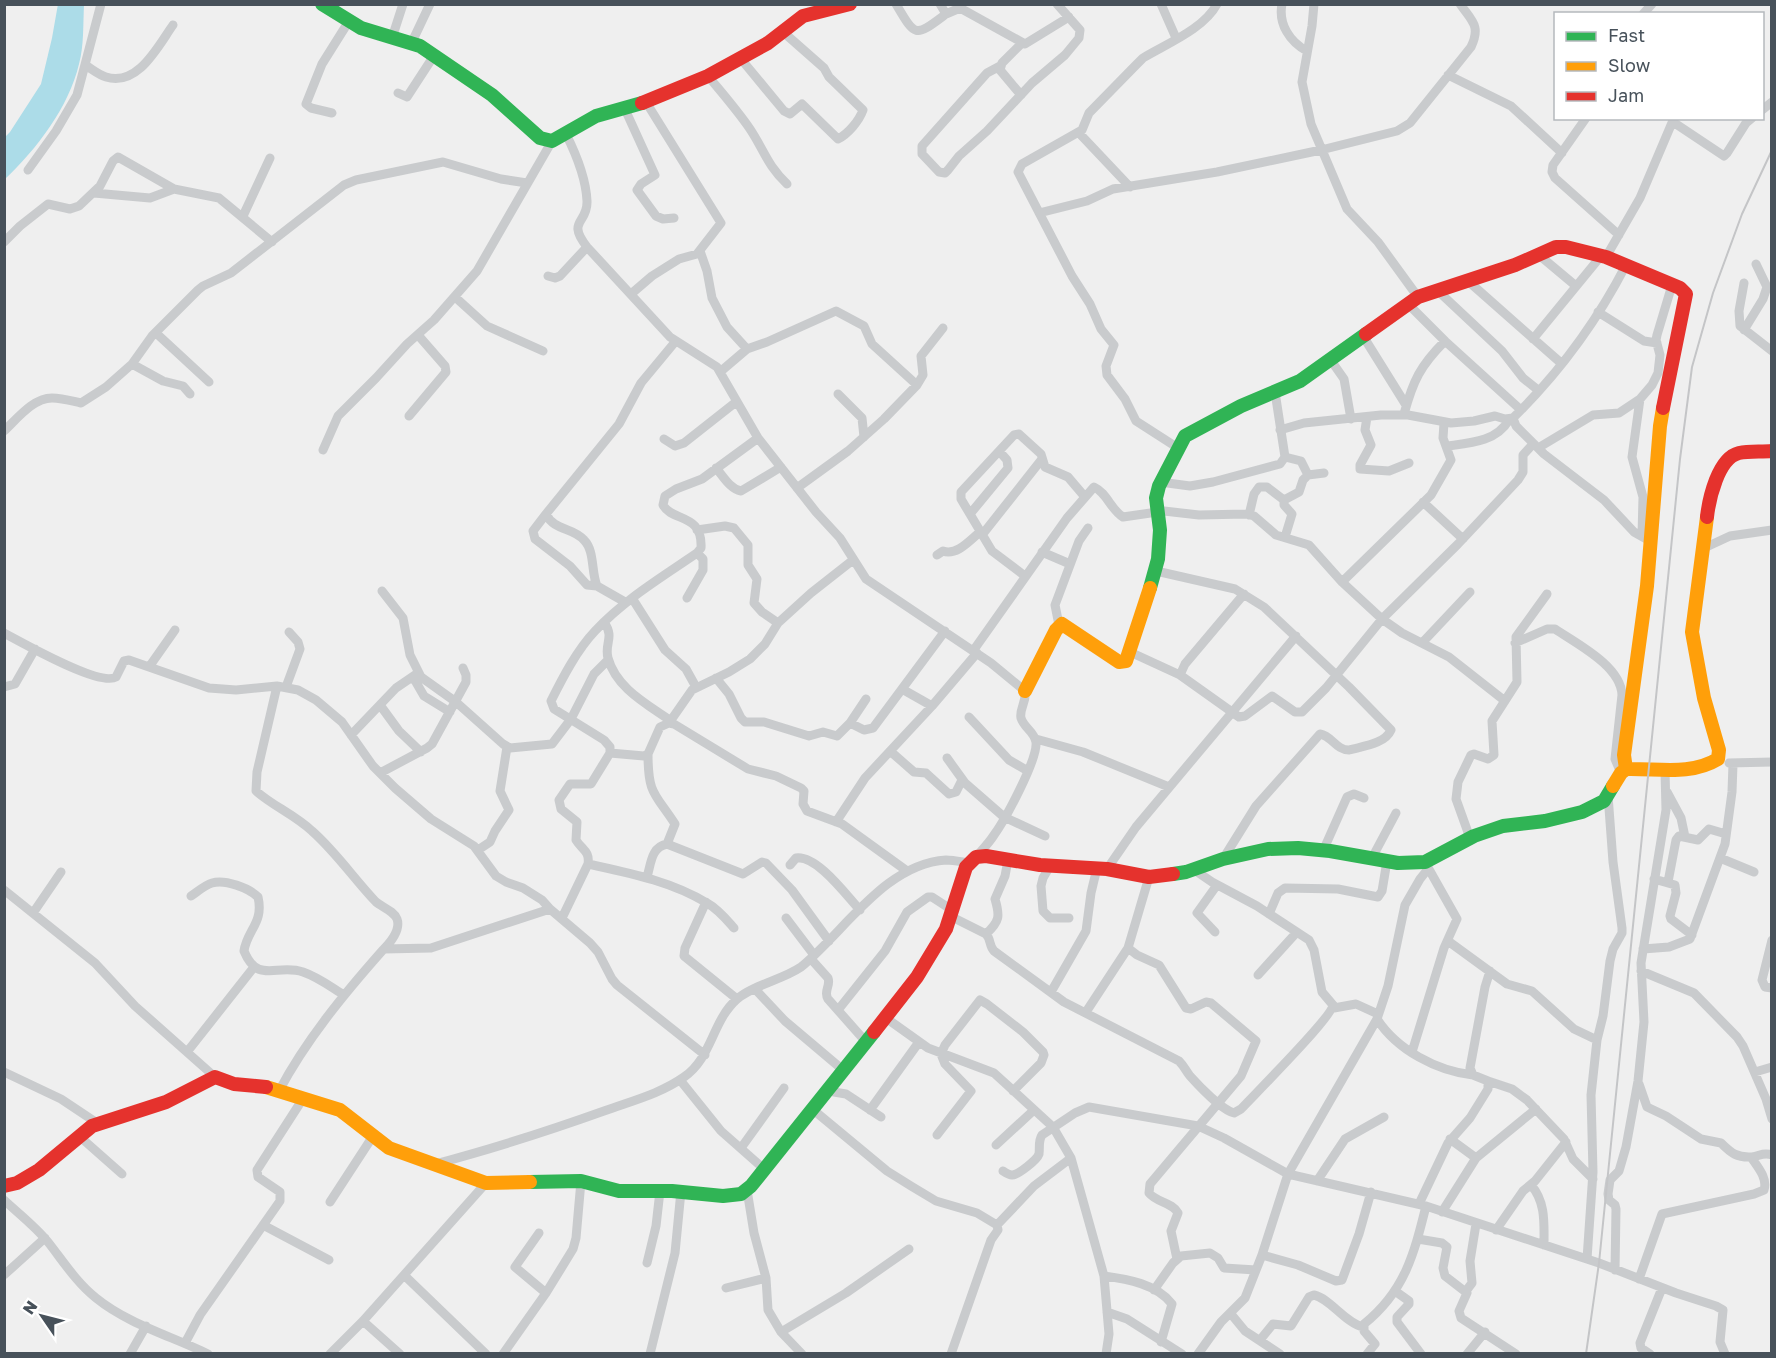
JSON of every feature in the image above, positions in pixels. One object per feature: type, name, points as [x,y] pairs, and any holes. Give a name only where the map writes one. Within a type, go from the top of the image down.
[{"type":"street","points":[[28,170],[77,95],[101,4]]},
{"type":"street","points":[[322,4],[361,28],[412,42],[435,54],[492,95],[540,138],[552,141]]},
{"type":"street","points":[[392,38],[403,4]]},
{"type":"street","points":[[412,42],[430,4]]},
{"type":"street","points":[[323,450],[338,416],[455,297],[485,259],[552,141],[596,116],[646,102],[708,76],[774,39],[803,16],[826,7],[850,4]]},
{"type":"street","points":[[896,4],[910,28],[916,30],[927,28],[946,14],[960,8],[1022,43],[1029,42],[1069,17]]},
{"type":"street","points":[[940,4],[946,14]]},
{"type":"street","points":[[1022,43],[1000,66],[987,73],[979,81],[926,142],[921,150],[922,154],[936,170],[945,173],[971,143],[987,131],[1021,94],[1065,55],[1079,38],[1080,30],[1057,4]]},
{"type":"street","points":[[1161,4],[1176,38]]},
{"type":"street","points":[[1178,448],[1136,421],[1125,399],[1107,375],[1106,366],[1114,345],[1101,328],[1090,304],[1072,276],[1019,177],[1019,168],[1079,132],[1089,113],[1143,58],[1207,18],[1217,4]]},
{"type":"street","points":[[1282,4],[1280,17],[1290,38],[1295,45],[1307,51]]},
{"type":"street","points":[[1314,4],[1302,82],[1308,112],[1321,150],[1347,209],[1378,242],[1413,301],[1445,341],[1521,410]]},
{"type":"street","points":[[1039,213],[1077,204],[1113,189],[1217,172],[1397,131],[1404,127],[1448,75],[1471,47],[1476,37],[1476,29],[1460,4]]},
{"type":"street","points":[[332,113],[311,108],[306,104],[322,64],[349,21]]},
{"type":"street","points":[[86,65],[110,78],[136,72],[142,68],[173,25]]},
{"type":"street","points":[[741,59],[784,111],[790,114],[802,104],[838,139],[844,136],[861,116],[863,110],[824,68],[782,31]]},
{"type":"street","points":[[398,93],[407,97],[435,54]]},
{"type":"street","points":[[1000,66],[1001,74],[1021,94]]},
{"type":"street","points":[[1448,75],[1511,106],[1562,153]]},
{"type":"street","points":[[708,76],[750,128],[776,174],[788,184]]},
{"type":"street","points":[[631,294],[652,276],[679,259],[693,256],[720,226],[720,219],[698,188],[646,102]]},
{"type":"street","points":[[624,107],[655,175],[638,187],[638,194],[659,219],[674,218]]},
{"type":"street","points":[[1585,120],[1553,165],[1552,172],[1555,178],[1618,235]]},
{"type":"street","points":[[1533,339],[1603,257],[1618,235],[1640,198],[1674,120],[1724,156],[1750,120]]},
{"type":"street","points":[[1079,132],[1130,187]]},
{"type":"street","points":[[566,134],[574,151],[586,197],[586,208],[577,232],[586,247],[675,342],[713,364],[720,372],[758,438],[840,538],[870,583],[945,631],[1025,691]]},
{"type":"street","points":[[4,242],[42,207],[54,204],[75,208],[100,186],[113,160],[118,157],[174,189],[219,198],[272,242]]},
{"type":"street","points":[[243,216],[270,158]]},
{"type":"street","points":[[4,431],[40,401],[50,398],[81,403],[106,387],[132,364],[156,333],[203,286],[231,273],[344,186],[356,180],[443,162],[501,179],[527,183]]},
{"type":"street","points":[[94,193],[150,198],[174,189]]},
{"type":"street","points":[[1059,625],[1066,625],[1119,662],[1126,661],[1156,571],[1159,540],[1156,495],[1160,482],[1185,436],[1241,406],[1300,381],[1413,301],[1560,246],[1626,265],[1684,291],[1686,300],[1661,421],[1646,539]]},
{"type":"street","points":[[548,276],[555,278],[560,276],[586,247]]},
{"type":"street","points":[[700,250],[712,298],[728,327],[747,349]]},
{"type":"street","points":[[1539,255],[1576,286]]},
{"type":"street","points":[[1744,330],[1769,288],[1756,264]]},
{"type":"street","points":[[1447,446],[1482,441],[1498,433],[1521,410],[1562,363],[1612,292],[1626,265]]},
{"type":"street","points":[[1468,281],[1562,363]]},
{"type":"street","points":[[1744,283],[1738,321],[1744,330],[1772,351]]},
{"type":"street","points":[[1130,652],[1180,675],[1242,718],[1272,696],[1295,712],[1302,712],[1326,688],[1382,619],[1463,539],[1518,480],[1523,472],[1522,455],[1593,415],[1623,411],[1640,399],[1656,379],[1660,355],[1657,335],[1672,285]]},
{"type":"street","points":[[1438,291],[1502,351],[1523,378],[1538,390]]},
{"type":"street","points":[[455,297],[487,326],[543,351]]},
{"type":"street","points":[[720,372],[747,349],[836,311],[864,326],[872,344],[917,385]]},
{"type":"street","points":[[1598,312],[1644,341],[1657,343]]},
{"type":"street","points":[[797,488],[864,437],[917,385],[923,375],[921,356],[943,328]]},
{"type":"street","points":[[156,333],[209,382]]},
{"type":"street","points":[[408,416],[446,372],[445,366],[418,335]]},
{"type":"street","points":[[1363,336],[1405,410]]},
{"type":"street","points":[[1405,410],[1412,386],[1419,373],[1431,355],[1445,341]]},
{"type":"street","points":[[675,342],[641,383],[619,424],[533,531],[535,539],[570,566],[587,585],[597,586],[629,600],[665,650],[686,669],[696,687]]},
{"type":"street","points":[[1330,359],[1344,380],[1351,419]]},
{"type":"street","points":[[132,364],[163,381],[183,386],[190,394]]},
{"type":"street","points":[[1275,392],[1285,457]]},
{"type":"street","points":[[838,394],[862,418],[864,437]]},
{"type":"street","points":[[1198,1353],[1218,1326],[1245,1298],[1262,1255],[1288,1174],[1378,1017],[1388,986],[1405,905],[1427,866],[1470,838],[1511,824],[1545,821],[1576,814],[1604,801],[1627,770],[1624,755],[1647,586],[1643,497],[1632,457],[1640,399]]},
{"type":"street","points":[[663,439],[672,445],[684,443],[736,402]]},
{"type":"street","points":[[1280,430],[1304,423],[1367,417],[1405,410],[1444,423],[1466,423],[1495,416],[1511,419],[1536,446],[1604,500],[1630,529],[1646,539]]},
{"type":"street","points":[[1367,417],[1365,430],[1371,445],[1360,469],[1389,471],[1409,463]]},
{"type":"street","points":[[1342,582],[1434,491],[1451,458],[1443,435],[1444,423]]},
{"type":"street","points":[[1025,576],[992,551],[961,499],[961,492],[1014,435],[1019,434],[1041,454],[1045,467],[1068,477],[1085,496]]},
{"type":"street","points":[[562,918],[588,864],[588,852],[576,840],[577,822],[561,809],[559,800],[570,784],[591,784],[610,753],[610,747],[604,740],[554,709],[551,701],[589,639],[604,622],[629,600],[697,553],[701,543],[697,530],[689,519],[665,510],[663,501],[665,496],[702,479],[758,438]]},
{"type":"street","points":[[970,514],[1008,468],[1007,460],[999,451]]},
{"type":"street","points":[[1718,759],[1719,750],[1706,705],[1693,642],[1709,499],[1720,470],[1735,454],[1772,451]]},
{"type":"street","points":[[1160,482],[1190,486],[1213,482],[1275,466],[1285,457]]},
{"type":"street","points":[[1285,457],[1301,461],[1308,475]]},
{"type":"street","points":[[937,555],[943,551],[955,552],[981,533],[1042,459]]},
{"type":"street","points":[[716,468],[734,488],[741,491],[781,467]]},
{"type":"street","points":[[1284,500],[1299,492],[1303,480],[1308,475],[1324,473]]},
{"type":"street","points":[[1250,515],[1254,494],[1259,487],[1267,487],[1284,500],[1284,505],[1292,514],[1285,537]]},
{"type":"street","points":[[836,822],[859,784],[932,706],[975,652],[1042,552],[1085,496],[1091,490],[1098,488],[1116,513],[1123,517],[1168,511],[1199,515],[1250,515],[1276,534],[1309,545],[1342,582],[1382,619],[1402,633],[1449,657],[1505,701]]},
{"type":"street","points":[[1423,502],[1463,539]]},
{"type":"street","points":[[546,514],[556,526],[583,538],[590,550],[597,586]]},
{"type":"street","points":[[697,530],[725,526],[734,528],[748,545],[748,565],[758,579],[754,603],[778,623]]},
{"type":"street","points":[[4,890],[95,963],[135,1006],[214,1077],[234,1084],[258,1085],[340,1110],[389,1148],[486,1183],[581,1181],[619,1191],[681,1191],[723,1196],[741,1194],[747,1190],[917,977],[946,928],[963,872],[995,834],[1004,818],[1028,771],[1036,745],[1033,733],[1021,719],[1025,691],[1059,625],[1054,605],[1079,541],[1088,528]]},
{"type":"street","points":[[1702,549],[1730,536],[1772,530]]},
{"type":"street","points":[[1042,552],[1070,564]]},
{"type":"street","points":[[687,598],[703,570],[703,559],[697,553]]},
{"type":"street","points":[[648,877],[656,849],[667,844],[675,824],[657,800],[649,783],[648,754],[657,731],[670,722],[696,687],[750,659],[765,644],[778,623],[853,560]]},
{"type":"street","points":[[1156,571],[1225,586],[1244,594],[1273,614],[1391,730],[1389,736],[1383,740],[1344,750],[1327,735],[1320,734],[1256,806],[1223,859]]},
{"type":"street","points":[[382,591],[403,618],[418,688],[424,696],[450,712]]},
{"type":"street","points":[[1422,643],[1470,592]]},
{"type":"street","points":[[1180,675],[1185,663],[1244,594]]},
{"type":"street","points":[[1470,838],[1456,805],[1456,787],[1471,755],[1488,759],[1494,755],[1492,721],[1517,682],[1515,644],[1518,632],[1547,594]]},
{"type":"street","points":[[604,622],[610,632],[608,660],[624,687],[670,722],[686,730],[718,753],[748,769],[776,776],[801,788],[804,791],[803,804],[807,811],[846,827],[907,872]]},
{"type":"street","points":[[1515,644],[1547,628],[1555,629],[1598,658],[1616,677],[1620,683],[1622,695],[1614,759],[1627,770],[1663,771],[1700,767],[1718,759],[1732,764],[1772,762]]},
{"type":"street","points":[[148,667],[175,630]]},
{"type":"street","points":[[850,723],[864,730],[873,728],[945,631]]},
{"type":"street","points":[[279,1091],[301,1053],[344,995],[384,949],[396,930],[396,917],[377,902],[314,832],[256,791],[257,772],[281,687],[300,649],[289,632]]},
{"type":"street","points":[[4,633],[79,670],[111,680],[115,678],[122,663],[126,660],[215,689],[281,687],[298,690],[316,700],[342,722],[380,773],[431,819],[478,850],[496,876],[542,900],[594,947],[617,985],[705,1055]]},
{"type":"street","points":[[1051,992],[1086,931],[1091,893],[1102,869],[1296,636]]},
{"type":"street","points":[[4,687],[15,684],[34,649]]},
{"type":"street","points":[[415,675],[456,702],[507,747],[549,745],[556,740],[571,719],[594,675],[608,660]]},
{"type":"street","points":[[380,773],[432,744],[467,678],[463,668]]},
{"type":"street","points":[[351,735],[396,688],[415,675]]},
{"type":"street","points":[[716,678],[729,694],[745,723],[764,722],[809,736],[823,732],[837,736],[850,723],[866,699]]},
{"type":"street","points":[[902,689],[932,706]]},
{"type":"street","points":[[380,705],[399,731],[421,752]]},
{"type":"street","points":[[969,717],[1010,760],[1028,771]]},
{"type":"street","points":[[1036,740],[1083,752],[1169,787]]},
{"type":"street","points":[[478,850],[486,847],[490,842],[492,835],[509,810],[500,786],[507,747]]},
{"type":"street","points":[[890,751],[914,772],[926,773],[949,794],[956,792],[962,780]]},
{"type":"street","points":[[610,753],[640,756],[648,754]]},
{"type":"street","points":[[947,758],[962,780],[1004,818],[1045,836]]},
{"type":"street","points":[[1643,949],[1686,942],[1692,935],[1720,858],[1726,834],[1732,792],[1732,764]]},
{"type":"street","points":[[1615,1270],[1616,1209],[1609,1200],[1608,1194],[1610,1180],[1619,1171],[1626,1147],[1638,1082],[1644,1022],[1641,971],[1643,949],[1666,810],[1667,791],[1663,771]]},
{"type":"street","points":[[1667,791],[1681,818],[1685,837]]},
{"type":"street","points":[[1323,850],[1347,797],[1354,794],[1364,798]]},
{"type":"street","points":[[1587,1259],[1593,1179],[1591,1095],[1597,1040],[1603,1016],[1610,962],[1622,928],[1613,862],[1608,795]]},
{"type":"street","points":[[1371,858],[1396,813]]},
{"type":"street","points":[[1668,882],[1679,836],[1698,840],[1709,830],[1726,834]]},
{"type":"street","points":[[667,844],[743,874],[762,862],[766,863],[792,890],[829,941]]},
{"type":"street","points":[[435,1164],[551,1130],[651,1094],[680,1080],[697,1066],[705,1055],[728,1010],[737,999],[790,974],[813,957],[881,890],[907,872],[945,860],[973,860],[981,856],[1050,866],[1102,869],[1149,877],[1193,869],[1223,859],[1268,849],[1323,850],[1427,866]]},
{"type":"street","points":[[790,865],[796,858],[801,857],[815,862],[860,910]]},
{"type":"street","points":[[1720,858],[1754,872]]},
{"type":"street","points":[[986,934],[999,916],[995,899],[1005,876],[1008,860]]},
{"type":"street","points":[[1269,914],[1278,893],[1285,888],[1338,889],[1378,897],[1382,891],[1387,861]]},
{"type":"street","points":[[588,864],[648,877],[706,902],[734,928]]},
{"type":"street","points":[[1050,866],[1041,882],[1043,911],[1050,918],[1069,918]]},
{"type":"street","points":[[1412,1052],[1457,919],[1427,866]]},
{"type":"street","points":[[1193,869],[1269,914],[1312,944],[1322,992],[1334,1008]]},
{"type":"street","points":[[33,913],[61,872]]},
{"type":"street","points":[[1086,1012],[1128,948],[1149,877]]},
{"type":"street","points":[[1654,879],[1675,885],[1671,919],[1692,935]]},
{"type":"street","points":[[191,896],[210,883],[219,882],[242,887],[257,895],[260,900],[258,921],[244,951],[254,967],[263,971],[280,969],[303,972],[344,995]]},
{"type":"street","points":[[1215,932],[1197,913],[1217,885]]},
{"type":"street","points":[[838,1010],[885,951],[910,909],[932,897],[951,913],[986,934],[994,951],[1064,1002],[1179,1061],[1190,1075],[1230,1112],[1238,1111],[1334,1008],[1356,1004],[1378,1017],[1401,1044],[1412,1052],[1446,1070],[1473,1075],[1517,1092],[1566,1142],[1573,1159],[1593,1179]]},
{"type":"street","points":[[706,902],[685,948],[684,956],[737,999]]},
{"type":"street","points":[[384,949],[431,948],[550,909]]},
{"type":"street","points":[[786,918],[828,978],[826,995],[866,1042]]},
{"type":"street","points":[[1258,975],[1297,933]]},
{"type":"street","points":[[1772,940],[1762,980],[1765,987],[1772,988]]},
{"type":"street","points":[[1448,941],[1512,986],[1532,991],[1574,1029],[1597,1040]]},
{"type":"street","points":[[1128,948],[1137,955],[1159,965],[1186,1008],[1191,1009],[1206,1002],[1211,1003],[1256,1041],[1244,1072],[1148,1189],[1156,1201],[1173,1206],[1178,1213],[1170,1231],[1177,1259]]},
{"type":"street","points":[[187,1052],[254,967]]},
{"type":"street","points":[[1473,1075],[1470,1068],[1490,971]]},
{"type":"street","points":[[1641,971],[1686,989],[1700,998],[1740,1041],[1755,1072],[1772,1119]]},
{"type":"street","points":[[755,989],[785,1021],[843,1071]]},
{"type":"street","points":[[937,1135],[971,1091],[945,1064],[941,1054],[945,1045],[980,1000],[1023,1032],[1044,1055],[1041,1063],[1013,1091]]},
{"type":"street","points":[[886,1018],[919,1042],[941,1054],[989,1070],[1053,1127],[1071,1158],[1104,1276],[1109,1334],[1106,1353]]},
{"type":"street","points":[[870,1110],[919,1042]]},
{"type":"street","points":[[1755,1072],[1772,1067]]},
{"type":"street","points":[[4,1072],[61,1099],[97,1123]]},
{"type":"street","points":[[4,1186],[22,1181],[40,1169],[97,1123],[135,1113],[189,1093],[214,1077]]},
{"type":"street","points":[[680,1080],[707,1115],[764,1169]]},
{"type":"street","points":[[1363,1328],[1364,1324],[1395,1291],[1412,1260],[1423,1205],[1450,1139],[1470,1118],[1488,1089],[1488,1081]]},
{"type":"street","points":[[1638,1082],[1647,1107],[1666,1116],[1701,1139],[1721,1143],[1736,1156],[1751,1157],[1762,1153],[1772,1155]]},
{"type":"street","points":[[741,1148],[784,1088]]},
{"type":"street","points":[[828,1089],[846,1094],[881,1117]]},
{"type":"street","points":[[185,1343],[200,1315],[280,1201],[279,1190],[258,1177],[257,1170],[304,1098]]},
{"type":"street","points":[[1003,1171],[1008,1175],[1016,1174],[1035,1161],[1039,1154],[1040,1136],[1075,1113],[1094,1107],[1198,1126],[1288,1174],[1423,1205],[1587,1259],[1639,1280],[1716,1306],[1723,1310],[1720,1342],[1725,1353]]},
{"type":"street","points":[[812,1108],[887,1171],[936,1201],[977,1213],[997,1225]]},
{"type":"street","points":[[1442,1212],[1476,1158],[1536,1109]]},
{"type":"street","points":[[996,1145],[1034,1110]]},
{"type":"street","points":[[1317,1181],[1345,1139],[1384,1117]]},
{"type":"street","points":[[79,1136],[122,1174]]},
{"type":"street","points":[[330,1202],[373,1136]]},
{"type":"street","points":[[1450,1139],[1476,1158]]},
{"type":"street","points":[[1496,1230],[1523,1191],[1531,1185],[1566,1142]]},
{"type":"street","points":[[1639,1280],[1662,1214],[1764,1190],[1766,1182],[1751,1157]]},
{"type":"street","points":[[951,1353],[991,1240],[998,1230],[997,1225],[1034,1186],[1071,1158]]},
{"type":"street","points":[[503,1353],[546,1293],[575,1243],[581,1181]]},
{"type":"street","points":[[330,1353],[363,1321],[486,1183]]},
{"type":"street","points":[[1531,1185],[1541,1200],[1544,1245]]},
{"type":"street","points":[[747,1190],[754,1233],[766,1278],[768,1310],[781,1332],[802,1353]]},
{"type":"street","points":[[647,1263],[656,1226],[660,1191]]},
{"type":"street","points":[[650,1353],[675,1253],[681,1191]]},
{"type":"street","points":[[1262,1255],[1298,1265],[1336,1281],[1342,1280],[1371,1192]]},
{"type":"street","points":[[4,1200],[45,1239],[73,1275],[94,1297],[146,1326],[208,1353]]},
{"type":"street","points":[[1476,1224],[1470,1261],[1472,1283],[1466,1291],[1459,1314],[1516,1353]]},
{"type":"street","points":[[262,1225],[329,1260]]},
{"type":"street","points":[[539,1233],[515,1267],[546,1293]]},
{"type":"street","points":[[4,1275],[45,1239]]},
{"type":"street","points":[[1418,1239],[1445,1244],[1448,1251],[1443,1268],[1445,1276],[1466,1291]]},
{"type":"street","points":[[781,1332],[846,1293],[909,1249]]},
{"type":"street","points":[[1154,1290],[1177,1259],[1185,1255],[1210,1253],[1218,1258],[1224,1268],[1256,1270]]},
{"type":"street","points":[[404,1275],[486,1353]]},
{"type":"street","points":[[1104,1276],[1133,1281],[1168,1299],[1172,1304],[1161,1342]]},
{"type":"street","points":[[726,1288],[766,1278]]},
{"type":"street","points":[[1650,1353],[1641,1348],[1640,1343],[1662,1288]]},
{"type":"street","points":[[1395,1291],[1409,1300],[1409,1304],[1397,1317],[1399,1326],[1421,1353]]},
{"type":"street","points":[[1260,1340],[1273,1324],[1291,1326],[1309,1298],[1314,1295],[1321,1297],[1355,1325],[1363,1328],[1375,1344],[1367,1353]]},
{"type":"street","points":[[1386,1303],[1400,1314]]},
{"type":"street","points":[[1107,1312],[1127,1319],[1182,1353]]},
{"type":"street","points":[[1231,1314],[1245,1331],[1280,1353]]},
{"type":"street","points":[[363,1321],[400,1353]]},
{"type":"street","points":[[130,1353],[146,1326]]},
{"type":"street","points":[[1467,1353],[1485,1332]]},
{"type":"water","points":[[58,4],[84,5],[82,50],[79,64],[68,96],[50,127],[5,179],[5,137],[41,84]]},
{"type":"railway","points":[[1586,1354],[1599,1263],[1680,459],[1692,367],[1713,293],[1742,214],[1772,150]]},
{"type":"traffic: fast","points":[[322,4],[361,28],[420,46],[492,95],[540,138],[552,141],[596,116],[642,103]]},
{"type":"traffic: fast","points":[[1150,588],[1158,559],[1160,530],[1156,498],[1159,486],[1185,436],[1241,406],[1300,381],[1366,334]]},
{"type":"traffic: fast","points":[[1173,874],[1268,849],[1298,848],[1398,863],[1425,862],[1474,836],[1503,826],[1545,821],[1582,812],[1604,801],[1613,786]]},
{"type":"traffic: fast","points":[[530,1182],[581,1181],[619,1191],[672,1191],[723,1196],[741,1194],[751,1186],[874,1032]]},
{"type":"traffic: slow","points":[[1626,769],[1624,755],[1647,586],[1663,408]]},
{"type":"traffic: slow","points":[[1613,786],[1626,769],[1696,768],[1718,759],[1719,750],[1704,698],[1692,632],[1707,517]]},
{"type":"traffic: slow","points":[[1025,691],[1056,630],[1062,624],[1119,662],[1126,661],[1150,588]]},
{"type":"traffic: slow","points":[[266,1087],[340,1110],[389,1148],[486,1183],[530,1182]]},
{"type":"traffic: jam","points":[[642,103],[708,76],[768,43],[803,16],[850,4]]},
{"type":"traffic: jam","points":[[1366,334],[1418,297],[1515,265],[1556,247],[1566,247],[1606,257],[1680,288],[1686,294],[1663,408]]},
{"type":"traffic: jam","points":[[1707,517],[1712,490],[1725,463],[1739,453],[1772,451]]},
{"type":"traffic: jam","points":[[874,1032],[917,977],[946,929],[966,867],[976,857],[986,856],[1040,865],[1107,869],[1149,877],[1173,874]]},
{"type":"traffic: jam","points":[[4,1186],[17,1183],[39,1170],[92,1126],[166,1102],[215,1077],[234,1084],[266,1087]]}]
